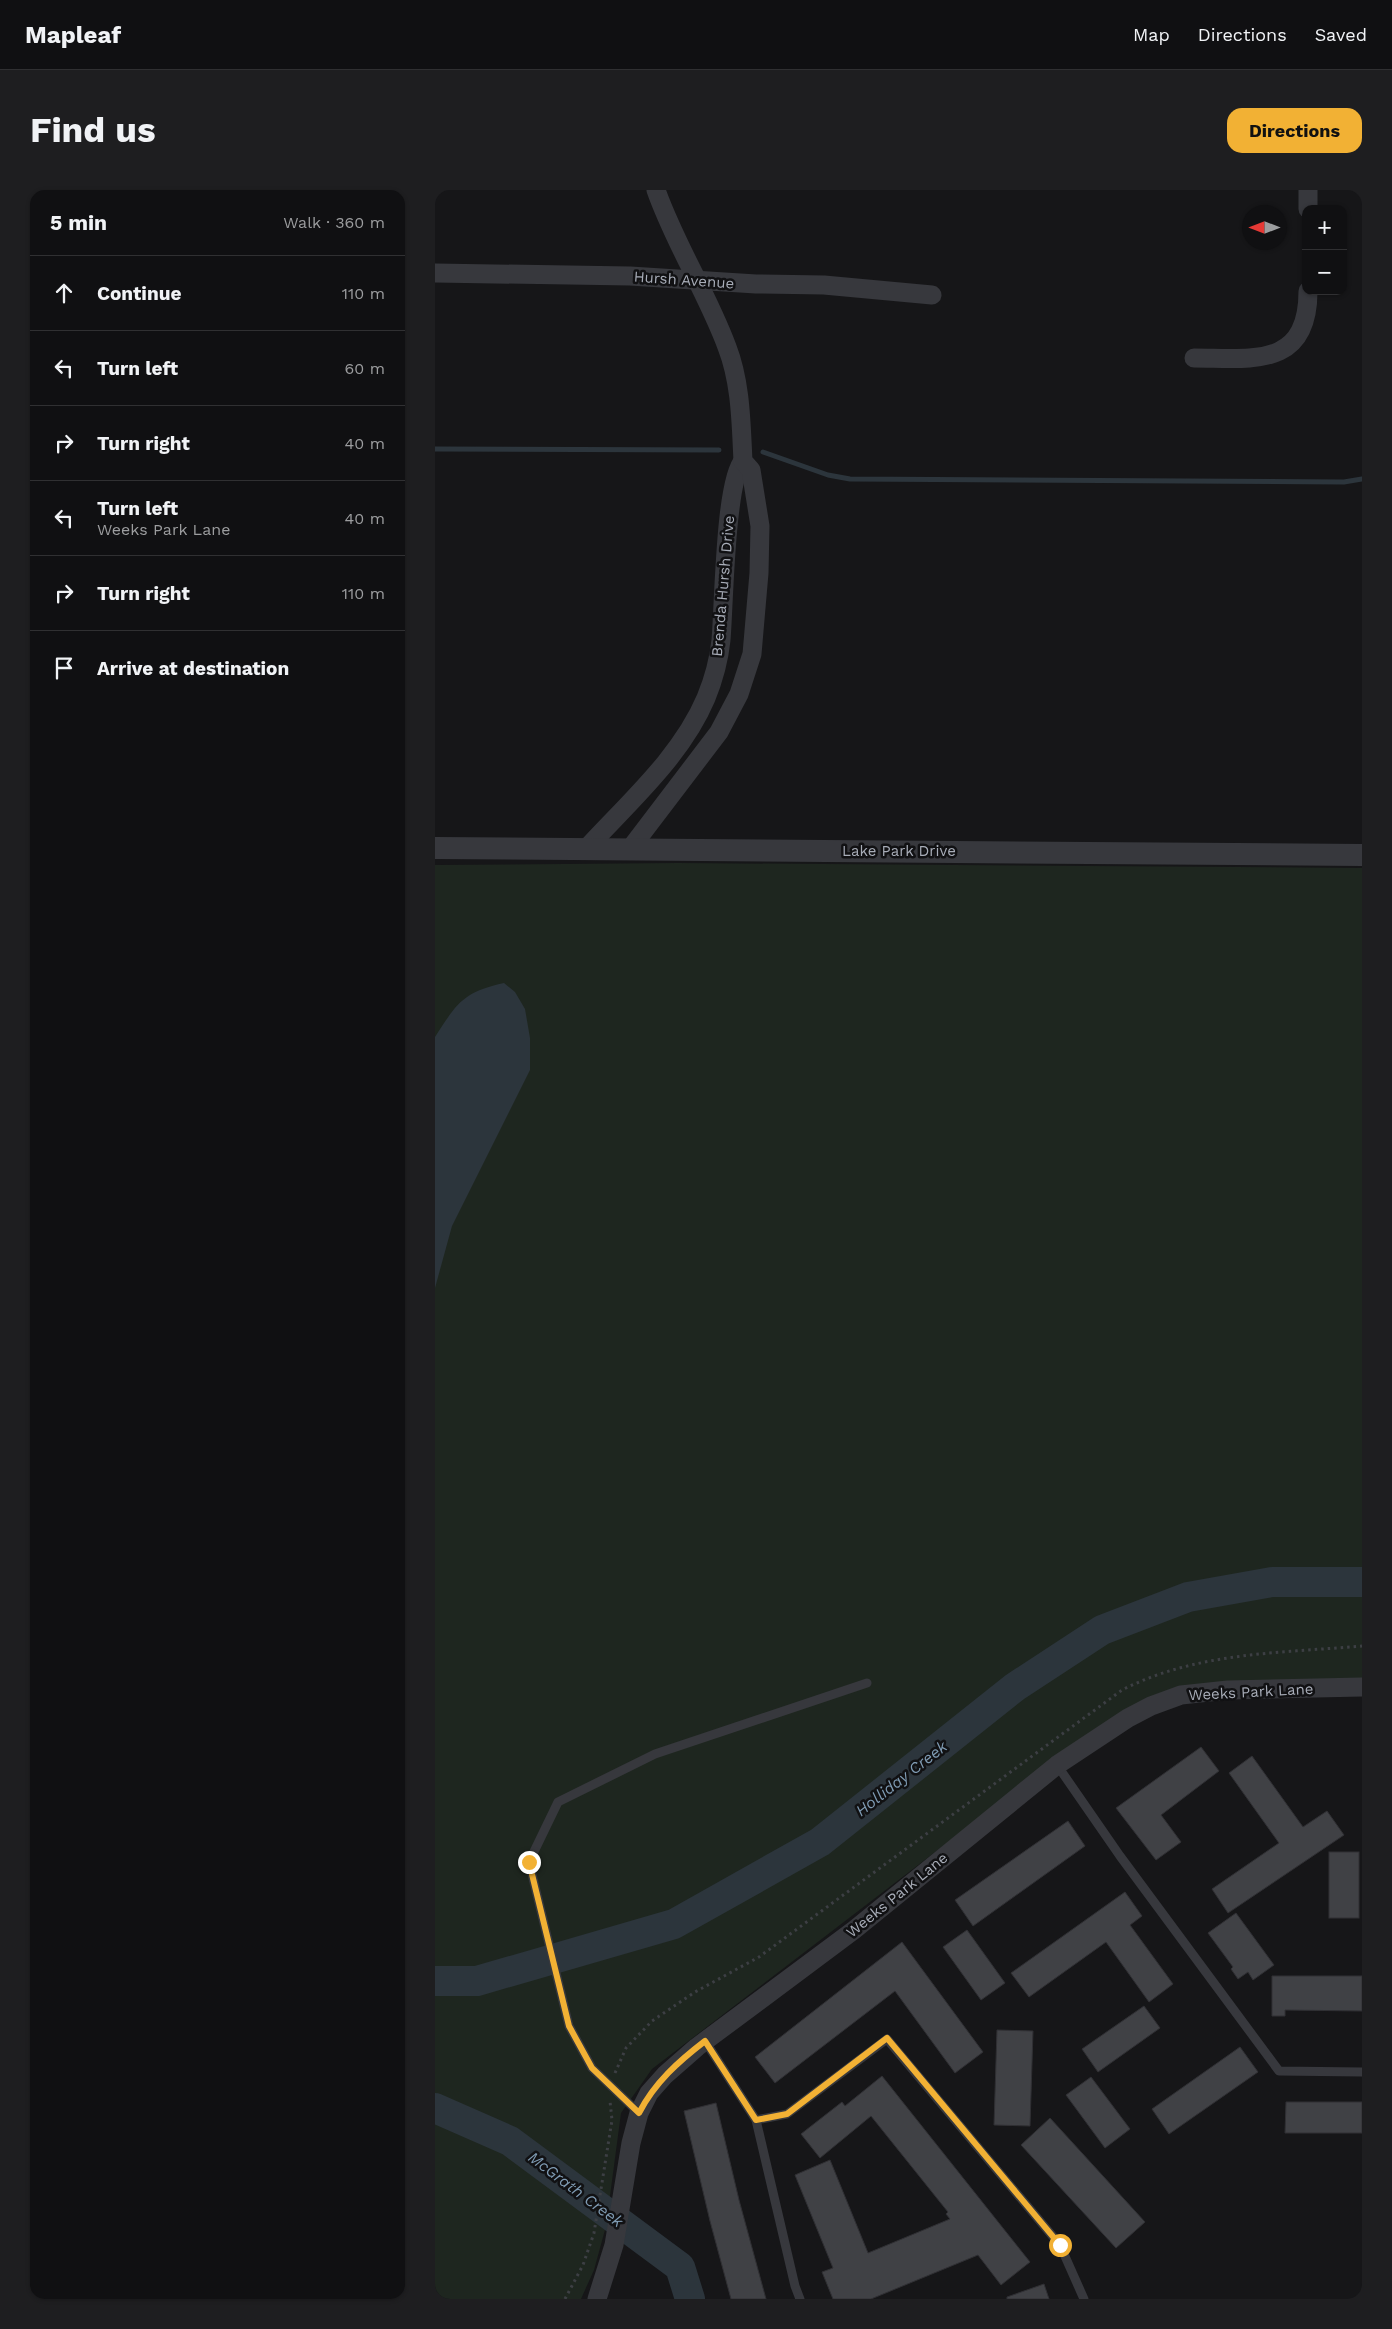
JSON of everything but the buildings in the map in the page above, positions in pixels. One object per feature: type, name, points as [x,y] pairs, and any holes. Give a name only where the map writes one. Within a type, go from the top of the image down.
[{"type":"street","name":"Brenda Hursh Drive","points":[[630,849],[719,732],[739,694],[751,654],[759,573],[760,526],[751,470],[743,461],[741,412],[728,349],[698,281],[664,214],[656,190]]},
{"type":"street","points":[[1308,190],[1308,205]]},
{"type":"street","name":"Hursh Avenue","points":[[435,273],[630,276],[698,281],[824,285],[932,295]]},
{"type":"street","points":[[1194,358],[1255,358],[1279,352],[1297,339],[1303,327],[1307,295]]},
{"type":"street","name":"Brenda Hursh Drive","points":[[586,849],[667,761],[689,731],[706,698],[715,669],[720,642],[729,510],[737,468],[743,461]]},
{"type":"street","name":"Lake Park Drive","points":[[435,848],[1362,855]]},
{"type":"street","name":"Weeks Park Lane","points":[[597,2299],[613,2245],[631,2143],[639,2113],[649,2093],[665,2075],[705,2041],[854,1930],[1057,1765],[1128,1718],[1151,1706],[1181,1696],[1228,1690],[1362,1687]]},
{"type":"lane","points":[[639,2113],[592,2068],[569,2026],[529,1862],[558,1802],[655,1754],[867,1684]]},
{"type":"lane","points":[[1057,1765],[1120,1856],[1279,2072],[1362,2072]]},
{"type":"lane","points":[[756,2120],[787,2114],[887,2038],[1060,2245],[1084,2299]]},
{"type":"lane","points":[[705,2041],[756,2120],[799,2299]]},
{"type":"path","points":[[565,2299],[583,2265],[594,2232],[607,2155]]},
{"type":"shaded area","points":[[678,863],[1362,868],[1362,1680],[1191,1687],[1054,1761],[652,2069],[621,2113],[606,2226],[594,2270],[581,2299],[435,2299],[435,865]]},
{"type":"shaded area","points":[[504,983],[515,992],[525,1009],[530,1038],[530,1070],[452,1226],[435,1288],[435,1037],[449,1015],[462,1001],[479,990]]},
{"type":"waterway","points":[[435,449],[719,450]]},
{"type":"waterway","points":[[763,452],[828,475],[850,479],[1344,482],[1362,479]]},
{"type":"waterway","name":"Holliday Creek","points":[[435,1981],[477,1981],[674,1924],[820,1842],[1015,1687],[1102,1630],[1188,1597],[1272,1582],[1362,1582]]},
{"type":"waterway","name":"McGrath Creek","points":[[435,2108],[510,2141],[680,2267],[690,2299]]},
{"type":"route","points":[[529,1862],[569,2026],[592,2068],[639,2113],[649,2093],[665,2075],[705,2041],[756,2120],[787,2114],[887,2038],[1060,2245]]}]
